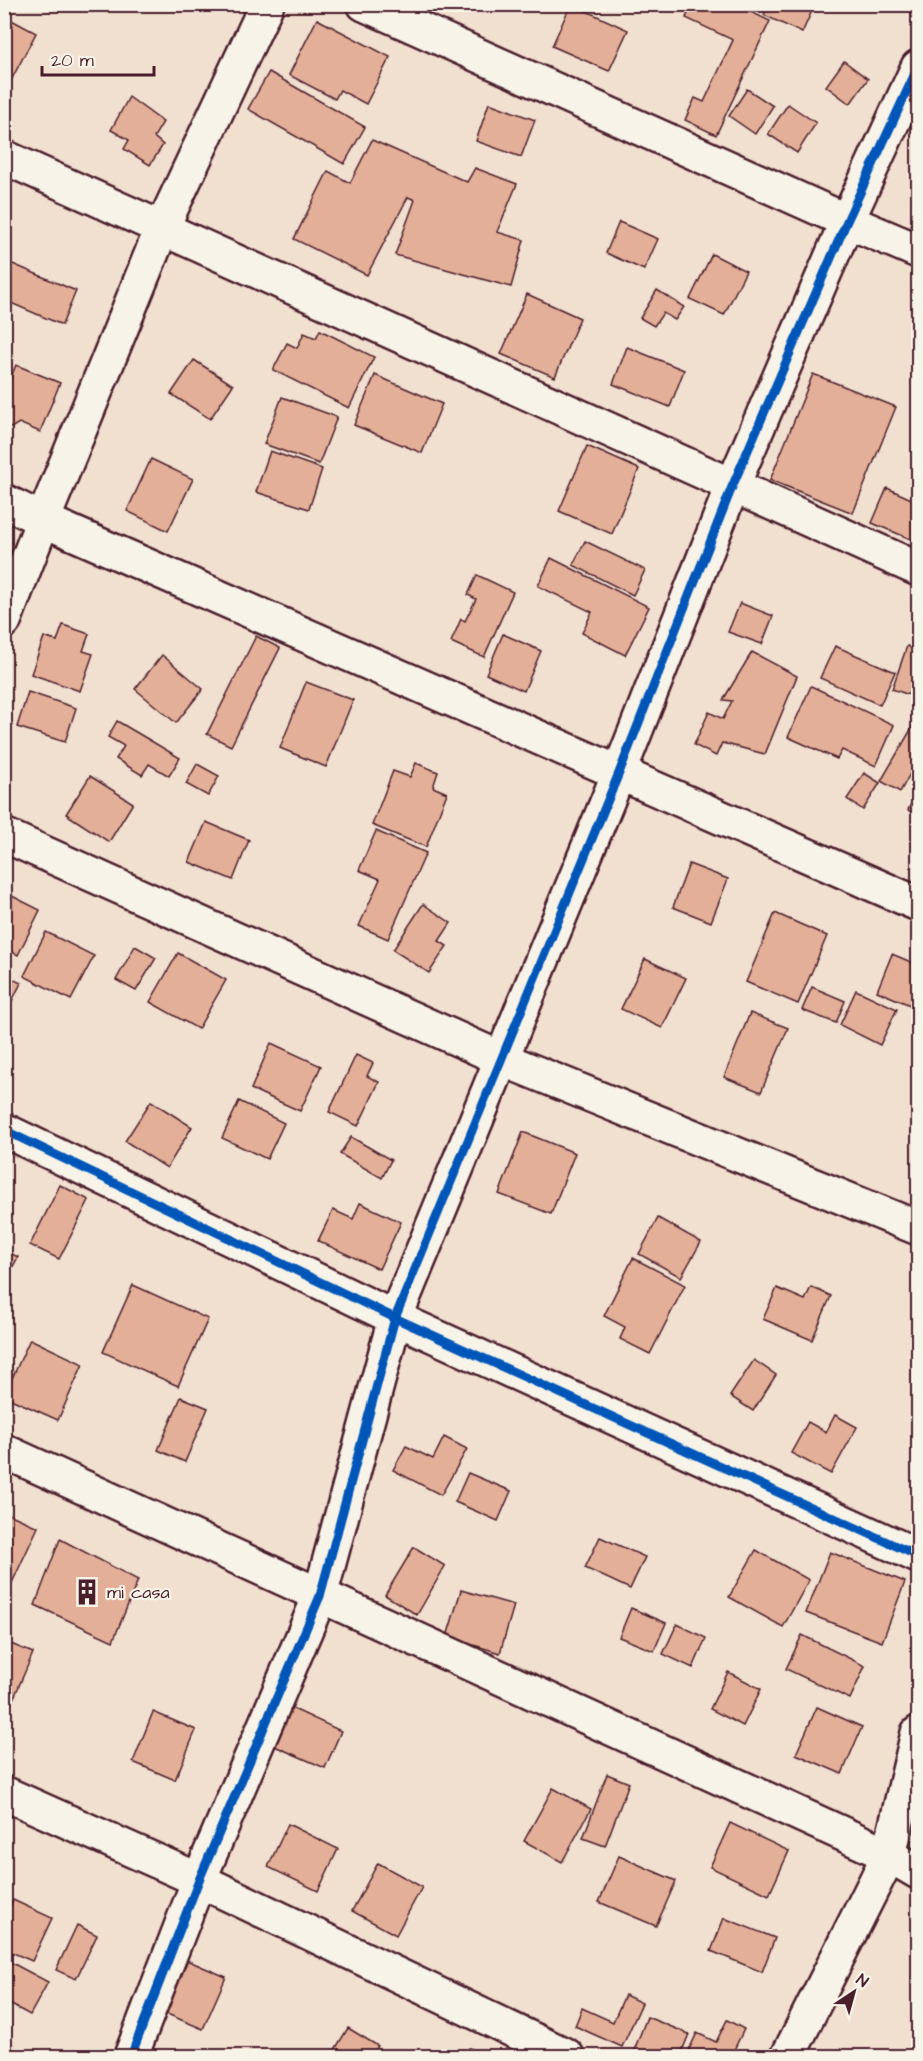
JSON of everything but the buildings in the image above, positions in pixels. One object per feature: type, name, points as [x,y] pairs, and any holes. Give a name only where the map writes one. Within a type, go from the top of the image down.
[{"type":"street","points":[[4,621],[42,520],[162,228],[267,4]]},
{"type":"street","points":[[364,4],[918,251]]},
{"type":"street","points":[[131,2056],[199,1880],[320,1596],[395,1318],[619,773],[732,487],[847,221],[918,67]]},
{"type":"street","points":[[4,157],[918,569]]},
{"type":"street","points":[[4,501],[42,520],[918,904]]},
{"type":"street","points":[[4,835],[502,1059],[918,1228]]},
{"type":"street","points":[[4,1130],[395,1318],[918,1556]]},
{"type":"street","points":[[4,1451],[889,1855],[918,1872]]},
{"type":"street","points":[[788,2056],[889,1855],[918,1733]]},
{"type":"street","points":[[4,1792],[199,1880],[567,2056]]},
{"type":"cycle path","points":[[131,2056],[199,1880],[320,1596],[395,1318],[619,773],[732,487],[847,221],[918,67]]},
{"type":"cycle path","points":[[4,1130],[395,1318],[918,1556]]},
{"type":"place","name":"mi casa","points":[[87,1592]]}]
